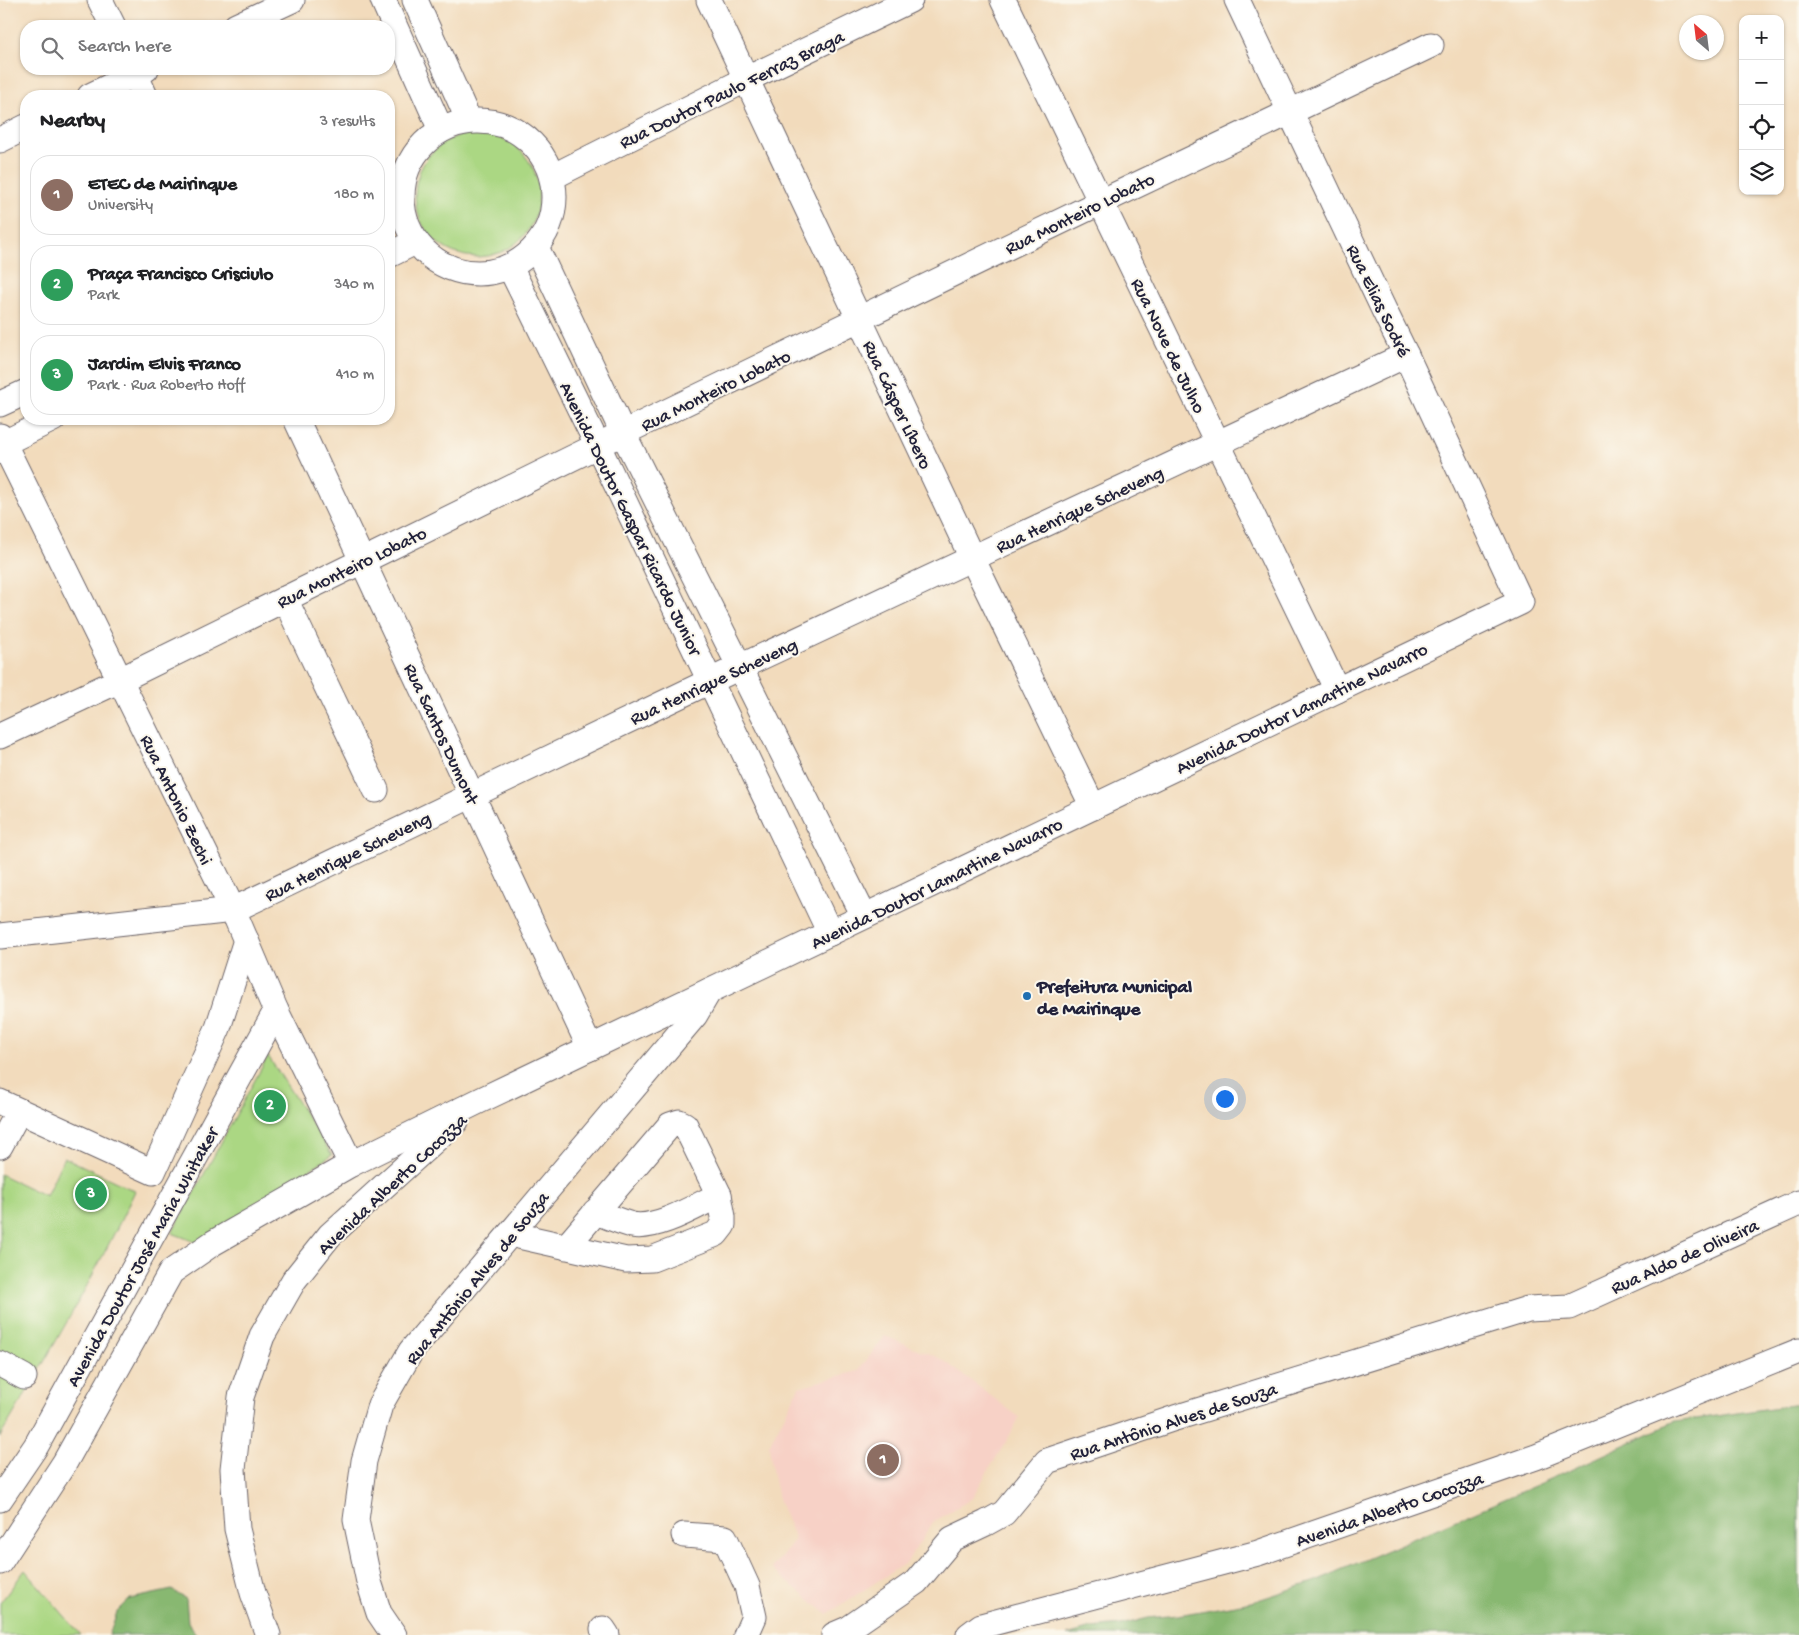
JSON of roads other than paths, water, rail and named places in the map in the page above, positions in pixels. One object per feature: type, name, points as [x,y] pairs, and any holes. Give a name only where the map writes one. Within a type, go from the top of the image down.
[{"type":"street","points":[[100,0],[110,20]]},
{"type":"street","points":[[249,20],[292,0]]},
{"type":"street","points":[[383,0],[392,20]]},
{"type":"street","points":[[416,0],[469,121]]},
{"type":"street","name":"Rua Cásper Líbero","points":[[709,0],[972,558],[1093,806]]},
{"type":"street","name":"Rua Doutor Paulo Ferraz Braga","points":[[552,177],[910,0]]},
{"type":"street","name":"Rua Nove de Julho","points":[[1003,0],[1337,690]]},
{"type":"street","name":"Rua Elias Sodré","points":[[1237,0],[1521,602]]},
{"type":"street","points":[[395,27],[441,130]]},
{"type":"street","name":"Rua Monteiro Lobato","points":[[0,736],[120,680],[623,433],[1289,111],[1431,46]]},
{"type":"street","points":[[101,90],[129,75]]},
{"type":"street","points":[[139,75],[143,90]]},
{"type":"street","points":[[469,121],[491,122],[512,128],[530,141],[544,157],[552,177],[555,202],[549,226],[536,247],[510,267],[484,274],[458,272],[434,260],[415,242],[407,227],[396,214],[409,164],[417,151],[428,139],[441,130],[469,121]]},
{"type":"street","points":[[0,140],[20,131]]},
{"type":"street","points":[[395,252],[415,242]]},
{"type":"street","name":"Avenida Doutor Gaspar Ricardo Junior","points":[[536,247],[623,433],[864,916]]},
{"type":"street","name":"Avenida Doutor Gaspar Ricardo Junior","points":[[510,267],[598,446],[830,933]]},
{"type":"street","name":"Rua Henrique Scheveng","points":[[0,936],[233,910],[710,681],[1406,355]]},
{"type":"street","points":[[0,404],[20,395]]},
{"type":"street","points":[[1,441],[39,425]]},
{"type":"street","name":"Rua Santos Dumont","points":[[299,425],[590,1048]]},
{"type":"street","name":"Rua Antonio Zechi","points":[[1,441],[233,910],[276,1011],[351,1164]]},
{"type":"street","points":[[284,599],[376,790]]},
{"type":"street","name":"Avenida Doutor Lamartine Navarro","points":[[351,1164],[1521,602]]},
{"type":"street","points":[[0,1146],[9,1107],[152,1172],[218,1028],[246,940]]},
{"type":"street","name":"Rua Antônio Alves de Souza","points":[[394,1635],[379,1613],[369,1582],[356,1520],[364,1461],[380,1405],[411,1351],[695,1015],[708,991]]},
{"type":"street","name":"Avenida Doutor José Maria Whitaker","points":[[0,1499],[36,1446],[276,1011]]},
{"type":"street","name":"Avenida Alberto Cocozza","points":[[268,1635],[253,1593],[237,1529],[232,1469],[241,1397],[262,1336],[294,1280],[330,1234],[480,1101]]},
{"type":"street","points":[[510,1234],[566,1247],[626,1260],[652,1259],[716,1234],[723,1225],[724,1217],[719,1195],[685,1126],[679,1122],[670,1125],[566,1247]]},
{"type":"street","name":"Avenida Doutor José Maria Whitaker","points":[[0,1562],[65,1462],[171,1272],[214,1243],[351,1164]]},
{"type":"street","points":[[595,1212],[633,1225],[648,1225],[665,1220],[719,1195]]},
{"type":"street","name":"Rua Aldo de Oliveira","points":[[1569,1307],[1799,1203]]},
{"type":"street","points":[[648,1225],[652,1259]]},
{"type":"street","name":"Rua Antônio Alves de Souza","points":[[834,1635],[848,1629],[916,1582],[952,1539],[1004,1513],[1046,1461],[1175,1418],[1528,1308],[1569,1307]]},
{"type":"street","name":"Avenida Alberto Cocozza","points":[[969,1635],[981,1626],[1258,1553],[1536,1458],[1799,1351]]},
{"type":"street","points":[[0,1364],[24,1377]]},
{"type":"street","points":[[684,1535],[725,1538],[747,1586],[754,1617],[746,1635]]},
{"type":"place","name":"Prefeitura Municipal de Mairinque","points":[[1027,996]]},
{"type":"place","name":"Praça Francisco Crisciulo","points":[[270,1106]]},
{"type":"place","name":"Jardim Elvis Franco","points":[[91,1194]]},
{"type":"place","name":"ETEC de Mairinque","points":[[883,1460]]}]
